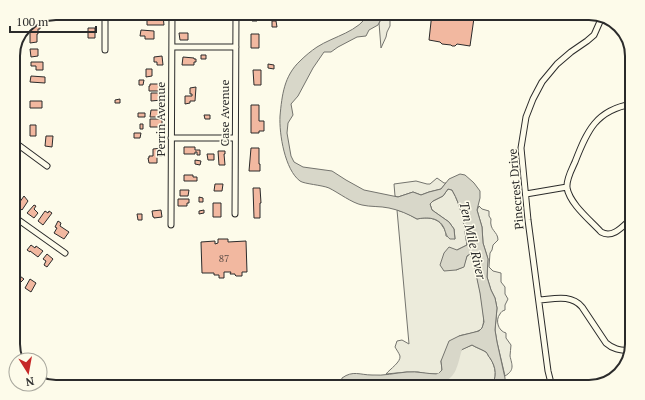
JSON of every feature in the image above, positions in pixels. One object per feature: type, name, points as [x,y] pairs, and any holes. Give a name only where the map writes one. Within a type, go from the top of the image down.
[{"type":"street","points":[[105,20],[105,50]]},
{"type":"street","name":"Perrin Avenue","points":[[171,225],[172,20]]},
{"type":"street","name":"Case Avenue","points":[[235,214],[236,20]]},
{"type":"street","name":"Pinecrest Drive","points":[[550,380],[528,220],[521,148],[526,117],[542,82],[557,64],[594,35],[600,22]]},
{"type":"street","points":[[172,47],[236,47]]},
{"type":"street","points":[[625,105],[613,109],[599,118],[587,133],[569,176],[567,187],[573,201],[604,234],[616,232],[625,224]]},
{"type":"street","points":[[171,138],[235,138]]},
{"type":"street","points":[[20,147],[46,166]]},
{"type":"street","points":[[526,194],[567,187]]},
{"type":"street","points":[[20,221],[65,253]]},
{"type":"street","points":[[539,300],[561,298],[573,300],[579,303],[606,343],[611,347],[625,350]]},
{"type":"shaded area","points":[[380,20],[390,20],[390,26],[381,48],[379,23]]},
{"type":"shaded area","points":[[437,178],[446,183],[441,189],[421,195],[413,192],[398,197],[395,196],[394,184],[416,181],[430,184]]},
{"type":"shaded area","points":[[448,189],[452,190],[458,203],[467,245],[457,250],[456,270],[463,267],[467,256],[470,254],[478,279],[482,303],[482,328],[475,332],[459,336],[441,361],[442,370],[438,374],[407,372],[386,374],[400,358],[400,355],[395,347],[397,341],[402,340],[409,344],[397,210],[417,219],[428,218],[438,221],[444,228],[446,236],[455,239],[454,229],[449,222],[432,210],[430,204],[443,196]]},
{"type":"shaded area","points":[[479,206],[482,209],[489,211],[492,229],[498,237],[498,240],[493,245],[490,253],[489,267],[493,271],[501,273],[501,282],[505,287],[505,294],[508,299],[505,305],[505,310],[498,316],[499,328],[506,333],[506,338],[511,345],[510,356],[512,369],[505,376],[495,330],[497,308],[487,277],[488,259],[483,243],[482,227],[477,210]]},
{"type":"shaded area","points":[[472,345],[486,352],[494,365],[494,380],[445,380],[456,355],[464,348]]},
{"type":"water","points":[[364,20],[380,20],[378,25],[369,30],[366,36],[357,37],[331,52],[324,52],[313,68],[298,96],[291,104],[293,115],[288,123],[287,133],[291,156],[294,162],[303,167],[332,171],[364,190],[398,197],[413,192],[421,195],[441,189],[449,179],[460,174],[465,175],[474,183],[480,191],[477,210],[482,227],[483,243],[488,259],[487,277],[497,308],[495,330],[505,380],[494,380],[495,372],[492,361],[486,352],[472,345],[459,351],[445,380],[342,380],[342,378],[350,374],[381,375],[411,372],[438,374],[442,370],[441,361],[449,341],[459,336],[479,331],[484,322],[480,293],[473,260],[470,254],[467,256],[464,267],[456,270],[444,271],[440,265],[444,253],[449,247],[457,250],[467,245],[464,223],[452,190],[448,189],[443,196],[430,204],[432,210],[449,222],[454,229],[455,239],[450,239],[447,236],[442,224],[436,220],[429,218],[417,219],[403,212],[386,207],[358,204],[329,188],[300,181],[290,169],[282,142],[280,124],[283,93],[287,79],[300,61],[317,47],[359,25]]},
{"type":"building","points":[[147,20],[163,20],[164,25],[147,25]]},
{"type":"building","points":[[431,20],[474,20],[470,46],[457,44],[452,46],[429,40]]},
{"type":"building","points":[[272,21],[276,21],[277,27],[272,27]]},
{"type":"building","points":[[40,24],[40,29],[38,29],[37,34],[37,42],[30,43],[30,31]]},
{"type":"building","points":[[88,28],[95,28],[95,38],[88,38]]},
{"type":"building","points":[[141,30],[154,31],[154,39],[145,39],[145,36],[140,36]]},
{"type":"building","points":[[179,33],[188,33],[188,40],[180,40]]},
{"type":"building","points":[[251,34],[259,34],[259,48],[251,48]]},
{"type":"building","points":[[30,49],[38,49],[38,56],[31,57]]},
{"type":"building","points":[[201,55],[206,55],[206,59],[201,59]]},
{"type":"building","points":[[162,56],[163,65],[157,65],[157,62],[154,62],[154,57]]},
{"type":"building","points":[[183,57],[194,58],[196,59],[196,62],[194,62],[194,65],[182,65]]},
{"type":"building","points":[[31,62],[43,62],[43,70],[36,70],[36,66],[31,66]]},
{"type":"building","points":[[268,64],[274,65],[274,69],[268,68]]},
{"type":"building","points":[[146,69],[152,69],[152,76],[146,77]]},
{"type":"building","points":[[253,70],[261,70],[261,85],[254,85]]},
{"type":"building","points":[[31,76],[45,77],[45,83],[30,82]]},
{"type":"building","points":[[139,80],[144,80],[143,85],[139,85]]},
{"type":"building","points":[[150,84],[163,84],[162,91],[149,91]]},
{"type":"building","points":[[196,87],[195,101],[190,101],[190,103],[185,104],[185,96],[192,96],[192,94],[190,94],[190,88]]},
{"type":"building","points":[[151,93],[162,93],[162,100],[151,101]]},
{"type":"building","points":[[120,99],[120,103],[115,103],[115,100]]},
{"type":"building","points":[[30,101],[42,101],[42,108],[30,108]]},
{"type":"building","points":[[251,105],[259,105],[259,121],[264,121],[264,131],[259,131],[259,133],[251,133]]},
{"type":"building","points":[[151,110],[162,110],[162,117],[150,117]]},
{"type":"building","points":[[138,113],[145,113],[145,117],[138,117]]},
{"type":"building","points":[[204,115],[210,115],[210,119],[205,119]]},
{"type":"building","points":[[150,119],[162,119],[162,127],[150,127]]},
{"type":"building","points":[[140,124],[143,124],[143,129],[140,129]]},
{"type":"building","points":[[30,125],[36,125],[36,136],[30,136]]},
{"type":"building","points":[[134,133],[141,133],[140,138],[134,138]]},
{"type":"building","points":[[46,136],[53,136],[52,147],[45,146]]},
{"type":"building","points":[[184,147],[195,147],[195,150],[200,150],[200,155],[197,155],[197,152],[195,152],[195,154],[184,154]]},
{"type":"building","points":[[162,148],[162,156],[157,156],[157,163],[149,163],[148,158],[149,156],[153,156],[153,149]]},
{"type":"building","points":[[251,148],[259,148],[260,171],[249,171]]},
{"type":"building","points":[[218,151],[225,151],[225,165],[219,165]]},
{"type":"building","points":[[207,154],[214,154],[214,160],[208,160]]},
{"type":"building","points":[[195,160],[201,161],[200,165],[195,164]]},
{"type":"building","points":[[184,175],[193,175],[193,177],[197,177],[197,181],[184,181]]},
{"type":"building","points":[[215,184],[223,184],[222,191],[214,191]]},
{"type":"building","points":[[253,188],[260,188],[260,218],[254,218]]},
{"type":"building","points":[[180,190],[189,190],[188,196],[180,196]]},
{"type":"building","points":[[24,196],[28,201],[22,210],[20,208],[20,202]]},
{"type":"building","points":[[199,197],[203,198],[203,202],[199,202]]},
{"type":"building","points":[[178,199],[189,199],[189,203],[187,203],[187,206],[178,206]]},
{"type":"building","points":[[213,203],[221,203],[221,217],[213,217]]},
{"type":"building","points":[[34,205],[36,206],[34,209],[38,213],[34,218],[27,213]]},
{"type":"building","points":[[161,210],[162,217],[153,217],[152,211]]},
{"type":"building","points":[[204,210],[204,213],[199,214],[199,211]]},
{"type":"building","points":[[45,211],[52,213],[43,225],[38,221]]},
{"type":"building","points":[[137,214],[142,214],[142,220],[138,220]]},
{"type":"building","points":[[58,221],[61,223],[60,226],[69,232],[64,239],[54,233],[57,228],[55,227]]},
{"type":"building","points":[[218,239],[228,239],[228,242],[246,241],[247,272],[242,272],[242,276],[230,274],[231,272],[224,272],[224,278],[219,278],[219,275],[214,275],[214,273],[202,273],[201,242],[215,241],[215,244],[218,243]]},
{"type":"building","points":[[31,245],[35,248],[36,246],[43,251],[38,257],[27,250]]},
{"type":"building","points":[[47,254],[53,259],[47,267],[44,265],[46,261],[43,259]]},
{"type":"building","points":[[20,276],[24,279],[20,283]]},
{"type":"building","points":[[30,279],[36,283],[31,292],[25,288]]},
{"type":"waterway","name":"Ten Mile River","points":[[440,378],[450,370],[457,349]]}]
